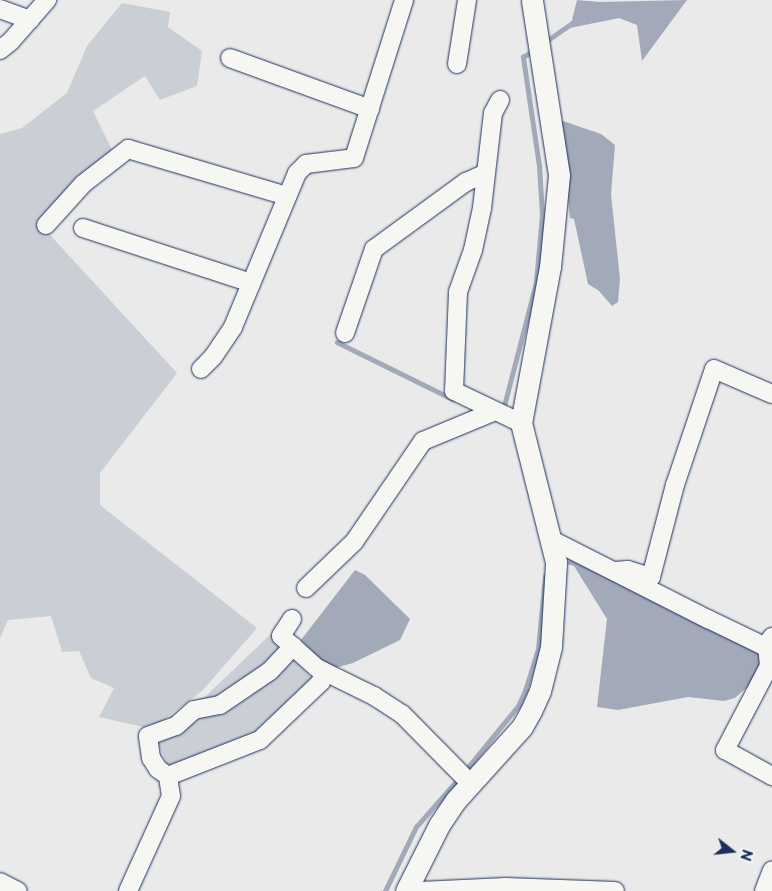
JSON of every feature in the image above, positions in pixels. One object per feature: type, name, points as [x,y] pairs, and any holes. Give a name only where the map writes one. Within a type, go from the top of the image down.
[{"type":"street","points":[[0,50],[47,0]]},
{"type":"street","points":[[201,369],[214,357],[233,327],[297,173],[306,164],[354,158],[404,0]]},
{"type":"street","points":[[457,64],[467,0]]},
{"type":"street","points":[[406,891],[439,825],[471,784],[522,727],[540,691],[551,647],[555,609],[556,562],[521,423],[550,267],[558,208],[559,175],[536,36],[532,0]]},
{"type":"street","points":[[0,9],[30,20]]},
{"type":"street","points":[[230,58],[370,108]]},
{"type":"street","points":[[500,100],[493,113],[480,217],[458,292],[454,391],[521,423]]},
{"type":"street","points":[[46,225],[83,184],[128,149],[287,196]]},
{"type":"street","points":[[344,333],[374,249],[466,182],[484,174]]},
{"type":"street","points":[[83,228],[251,283]]},
{"type":"street","points":[[614,571],[628,570],[651,577],[675,485],[714,369],[772,394]]},
{"type":"street","points":[[306,588],[354,542],[423,441],[496,411]]},
{"type":"street","points":[[552,540],[762,645],[770,641],[769,666],[725,750],[772,776]]},
{"type":"street","points":[[292,619],[281,636],[323,671],[374,696],[402,714],[471,784]]},
{"type":"street","points":[[128,891],[171,796],[168,776],[158,769],[151,758],[148,736],[176,726],[194,710],[220,705],[270,671],[293,646]]},
{"type":"street","points":[[168,776],[260,740],[321,682],[323,671]]},
{"type":"street","points":[[764,891],[772,870]]},
{"type":"street","points":[[0,882],[18,891]]},
{"type":"street","points":[[420,891],[515,887],[615,891]]},
{"type":"shaded area","points":[[122,3],[170,12],[168,27],[202,51],[197,86],[160,100],[145,76],[93,111],[113,152],[39,223],[177,373],[100,473],[100,505],[257,628],[202,691],[152,729],[99,717],[114,688],[91,678],[79,651],[62,652],[51,616],[8,620],[0,638],[0,134],[22,128],[67,93],[87,46]]},
{"type":"shaded area","points":[[271,634],[316,683],[260,735],[169,770],[157,741],[169,717],[206,696]]},
{"type":"water","points":[[577,0],[600,2],[687,0],[642,61],[637,25],[619,18],[570,28]]},
{"type":"water","points":[[560,120],[601,134],[615,145],[611,194],[620,279],[618,302],[612,306],[599,291],[588,284],[574,219],[570,218]]},
{"type":"water","points":[[571,557],[753,649],[760,655],[762,664],[753,682],[735,698],[724,701],[688,697],[618,710],[597,707],[607,619],[574,566],[567,564]]},
{"type":"water","points":[[355,570],[365,575],[410,619],[400,640],[353,663],[335,668],[323,663],[301,640]]},
{"type":"waterway","points":[[545,42],[575,21]]},
{"type":"waterway","points":[[503,410],[536,282],[542,215],[539,166],[523,57],[534,50]]},
{"type":"waterway","points":[[337,342],[453,399]]},
{"type":"waterway","points":[[464,772],[518,706],[525,691],[538,649],[545,576]]},
{"type":"waterway","points":[[385,891],[416,827],[459,778]]}]
